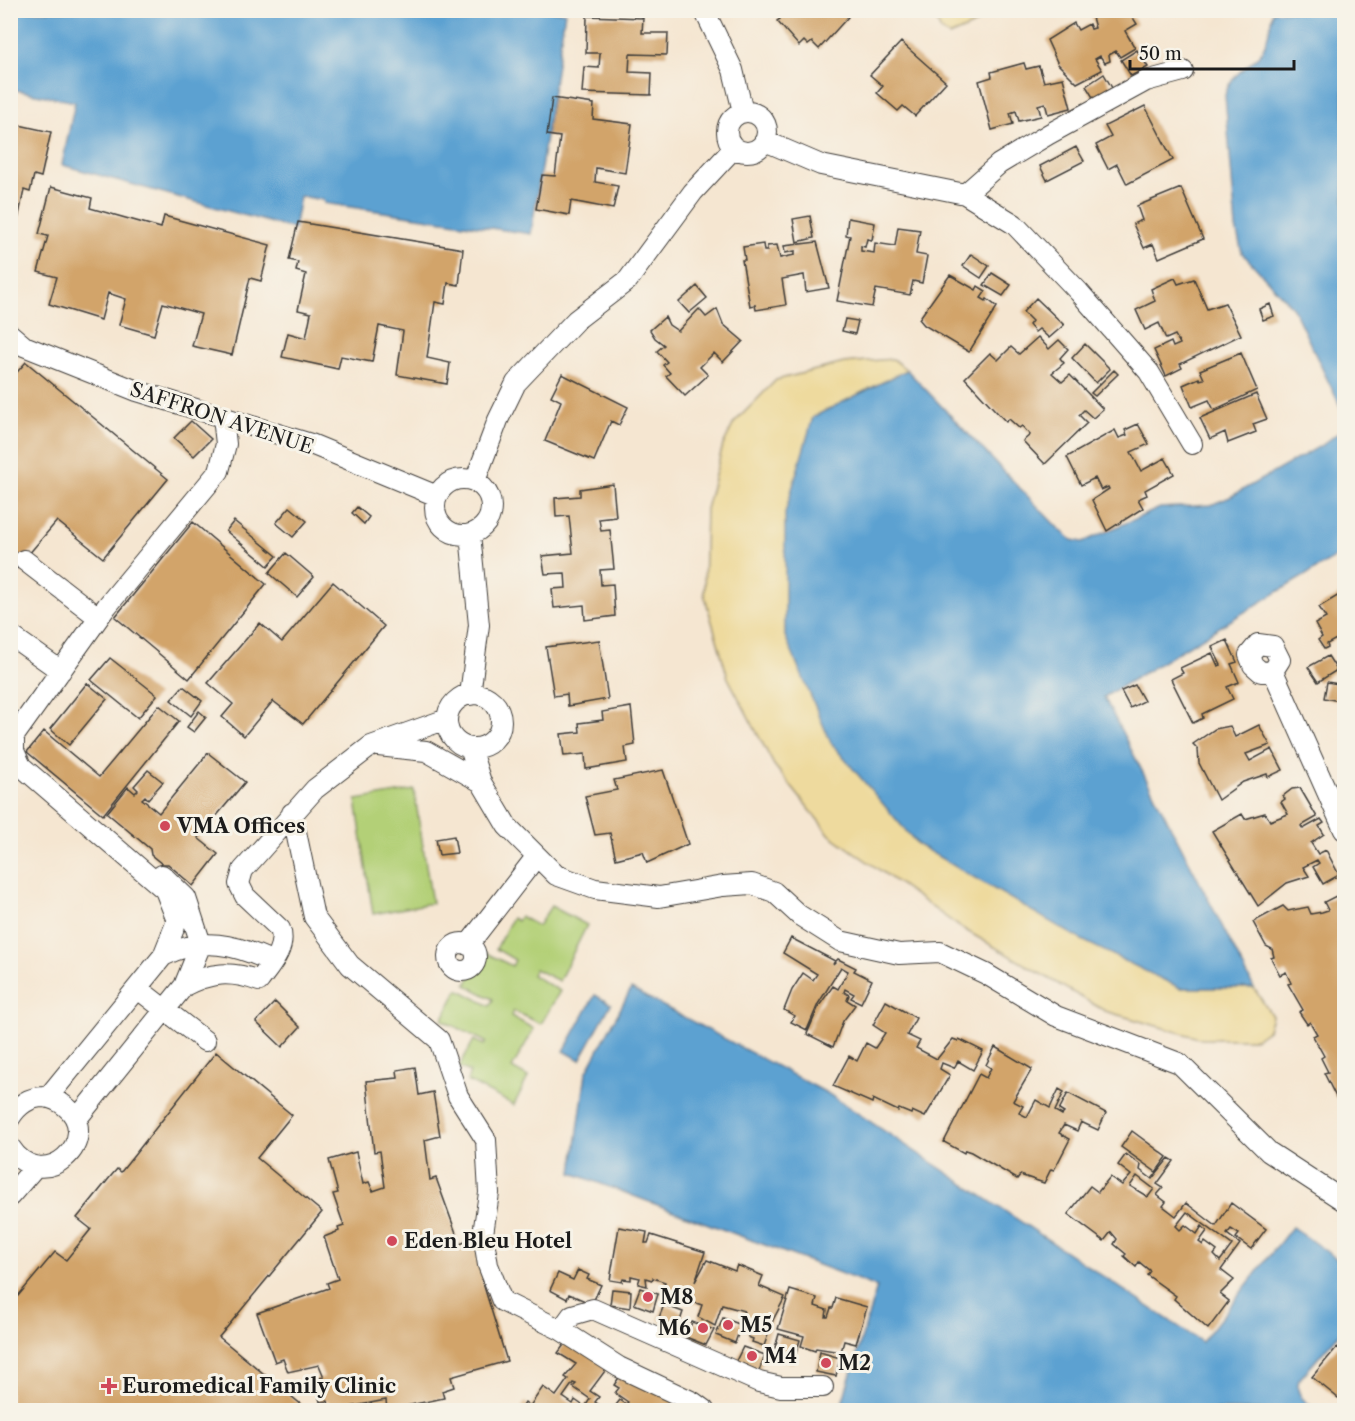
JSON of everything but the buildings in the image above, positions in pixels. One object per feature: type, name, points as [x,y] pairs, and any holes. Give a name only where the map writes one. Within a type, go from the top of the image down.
[{"type":"street","points":[[704,10],[733,70],[743,112]]},
{"type":"street","points":[[965,194],[999,164],[1049,134],[1146,81],[1183,71]]},
{"type":"street","points":[[743,112],[761,117],[767,129],[765,141],[751,152],[734,148],[727,137],[726,131],[732,119],[743,112]]},
{"type":"street","points":[[765,141],[821,165],[965,194],[1014,224],[1079,292],[1149,372],[1192,444]]},
{"type":"street","points":[[476,481],[498,420],[516,383],[576,320],[628,280],[693,192],[734,148]]},
{"type":"street","name":"SAFFRON AVENUE","points":[[10,334],[24,346],[137,392],[311,444],[437,496]]},
{"type":"street","points":[[48,1097],[163,956],[177,921],[165,890],[21,766],[14,751],[14,736],[98,617],[219,471],[226,444],[223,417]]},
{"type":"street","points":[[467,479],[476,481],[490,495],[492,505],[486,524],[470,534],[461,535],[445,528],[436,513],[437,496],[450,482],[467,479]]},
{"type":"street","points":[[470,534],[479,625],[470,694]]},
{"type":"street","points":[[24,560],[98,617]]},
{"type":"street","points":[[10,635],[61,671]]},
{"type":"street","points":[[1273,671],[1344,830]]},
{"type":"street","points":[[470,694],[487,698],[494,704],[501,720],[495,737],[480,747],[470,748],[463,746],[451,735],[447,719],[454,703],[470,694]]},
{"type":"street","points":[[184,986],[202,977],[221,973],[240,974],[259,981],[282,945],[280,929],[245,896],[239,884],[243,870],[315,789],[371,746],[447,719]]},
{"type":"street","points":[[371,746],[426,751],[481,782]]},
{"type":"street","points":[[470,748],[481,782],[507,826],[556,875],[596,889],[659,897],[723,886],[752,884],[774,892],[799,915],[840,940],[899,954],[940,952],[986,974],[1056,1016],[1179,1063],[1269,1152],[1344,1201]]},
{"type":"street","points":[[74,813],[148,861],[186,898],[201,945],[184,986],[76,1120]]},
{"type":"street","points":[[292,813],[314,917],[350,965],[438,1040],[458,1096],[486,1140],[489,1193],[483,1234],[488,1265],[502,1301],[561,1330],[619,1367],[693,1402],[704,1410]]},
{"type":"street","points":[[468,945],[536,857]]},
{"type":"street","points":[[163,956],[175,950],[201,945],[242,948],[273,962]]},
{"type":"street","points":[[137,988],[205,1041]]},
{"type":"street","points":[[10,1118],[24,1102],[36,1097],[48,1097],[69,1109],[76,1120],[77,1133],[75,1146],[66,1159],[51,1166],[36,1166],[24,1162],[10,1147]]},
{"type":"street","points":[[10,1196],[36,1166]]},
{"type":"street","points":[[561,1330],[572,1315],[593,1310],[759,1382],[781,1387],[823,1387]]},
{"type":"green space","points":[[414,790],[432,903],[373,914],[356,800]]},
{"type":"green space","points":[[551,906],[587,925],[559,981],[535,969],[532,975],[560,991],[541,1024],[514,1011],[511,1016],[534,1029],[512,1068],[528,1077],[514,1105],[467,1081],[470,1072],[459,1067],[474,1040],[484,1045],[486,1042],[442,1020],[458,989],[490,1006],[493,999],[466,985],[484,952],[512,966],[515,960],[496,949],[512,918],[517,921],[520,916],[538,926]]},
{"type":"sand","points":[[932,10],[992,11],[972,26],[949,36],[941,31]]},
{"type":"sand","points":[[893,359],[907,370],[813,417],[1180,988],[1254,988],[1272,1016],[1268,1030],[1255,1039],[1202,1039],[1105,1011],[960,927],[830,835],[774,765],[728,678],[704,594],[706,509],[723,445],[734,423],[776,380],[844,363]]},
{"type":"water","points":[[11,11],[565,12],[531,234],[324,203],[323,200],[300,196],[294,229],[62,165],[75,102],[11,89]]},
{"type":"water","points":[[1273,11],[1344,11],[1344,414],[1293,308],[1242,253],[1236,228],[1225,95],[1235,77],[1253,61],[1264,47]]},
{"type":"water","points":[[907,370],[1059,529],[1072,540],[1083,542],[1160,508],[1211,505],[1230,497],[1324,444],[1344,428],[1344,552],[1104,697],[1254,988],[1180,988],[1080,939],[918,845],[831,743],[785,636],[785,513],[813,417]]},
{"type":"water","points":[[631,989],[827,1093],[1202,1342],[1292,1227],[1344,1264],[1344,1328],[1299,1380],[1298,1385],[1302,1398],[1316,1410],[840,1410],[877,1287],[572,1173],[586,1073]]},
{"type":"water","points":[[595,995],[611,1004],[580,1060],[564,1051]]},
{"type":"place","name":"VMA Offices","points":[[165,826]]},
{"type":"place","name":"Eden Bleu Hotel","points":[[392,1241]]},
{"type":"place","name":"M8","points":[[648,1297]]},
{"type":"place","name":"M5","points":[[728,1325]]},
{"type":"place","name":"M6","points":[[703,1328]]},
{"type":"place","name":"M4","points":[[752,1356]]},
{"type":"place","name":"M2","points":[[826,1363]]},
{"type":"place","name":"Euromedical Family Clinic","points":[[109,1386]]}]
